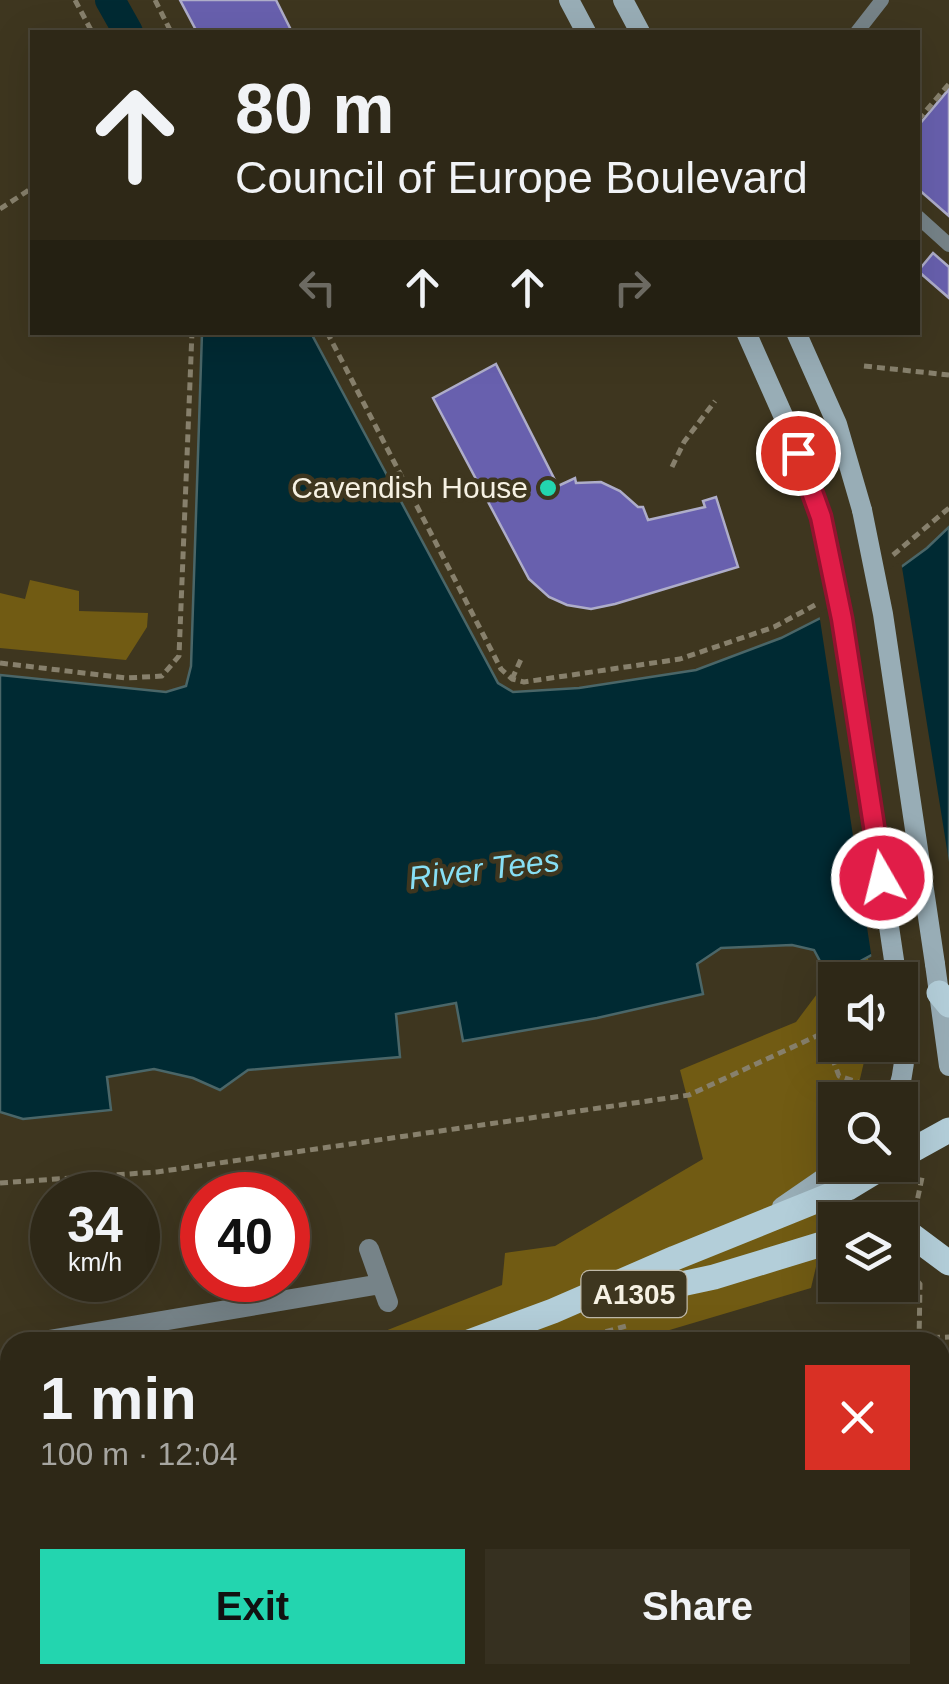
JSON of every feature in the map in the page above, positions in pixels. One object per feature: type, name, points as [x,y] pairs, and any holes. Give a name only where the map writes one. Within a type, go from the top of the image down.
[{"type":"main road","points":[[918,1147],[949,1130]]},
{"type":"main road","name":"A1305","points":[[496,1332],[858,1182]]},
{"type":"main road","points":[[918,1242],[949,1263]]},
{"type":"main road","name":"A1305","points":[[554,1311],[714,1277],[818,1245]]},
{"type":"street","points":[[569,0],[585,30]]},
{"type":"street","points":[[623,0],[639,30]]},
{"type":"street","points":[[747,335],[790,431],[821,517],[846,637],[894,962]]},
{"type":"street","points":[[797,335],[836,424],[862,510],[883,614],[935,964],[944,999],[949,1066]]},
{"type":"street","points":[[756,1225],[819,1182]]},
{"type":"street","points":[[96,1332],[237,1308],[384,1292],[369,1249]]},
{"type":"street","points":[[236,1302],[237,1308]]},
{"type":"lane","points":[[859,30],[882,0]]},
{"type":"lane","points":[[920,219],[949,244]]},
{"type":"path","points":[[75,0],[91,30]]},
{"type":"path","points":[[154,0],[171,30]]},
{"type":"path","points":[[920,118],[949,84]]},
{"type":"path","points":[[0,209],[30,189]]},
{"type":"path","points":[[0,663],[126,678],[162,676],[179,656],[192,335]]},
{"type":"path","points":[[329,335],[501,669],[512,680],[524,682],[680,659],[774,627],[819,603]]},
{"type":"path","points":[[864,366],[949,375]]},
{"type":"path","points":[[672,467],[684,442],[715,400]]},
{"type":"path","points":[[892,556],[949,508]]},
{"type":"path","points":[[512,680],[522,658]]},
{"type":"path","points":[[0,1182],[157,1172],[689,1095],[818,1035]]},
{"type":"path","points":[[914,1202],[924,1168],[918,1162]]},
{"type":"path","points":[[918,1282],[920,1332]]},
{"type":"shaded area","points":[[30,580],[79,591],[79,611],[148,613],[147,627],[126,660],[0,648],[0,593],[25,599]]},
{"type":"shaded area","points":[[818,993],[818,1062],[864,1062],[859,1082],[818,1082],[818,1182],[836,1182],[831,1202],[818,1202],[818,1258],[811,1288],[663,1332],[382,1332],[502,1285],[505,1253],[555,1246],[703,1159],[680,1070],[796,1022]]},
{"type":"water","name":"River Tees","points":[[202,335],[312,335],[498,683],[513,692],[579,688],[696,670],[781,638],[856,600],[949,527],[949,913],[859,962],[820,962],[814,950],[792,945],[721,948],[697,964],[703,994],[597,1018],[463,1041],[456,1003],[396,1014],[400,1057],[248,1070],[220,1090],[193,1078],[154,1069],[107,1077],[111,1110],[23,1119],[0,1112],[0,675],[166,692],[186,686],[191,666]]},
{"type":"pier","points":[[901,561],[949,862],[949,919],[872,960],[819,613],[854,595]]},
{"type":"building","points":[[180,0],[276,0],[291,30],[196,30]]},
{"type":"building","points":[[949,89],[949,216],[920,191],[920,124]]},
{"type":"building","points":[[933,253],[949,267],[949,298],[920,273]]},
{"type":"building","name":"Cavendish House","points":[[496,364],[558,486],[575,478],[576,483],[601,482],[643,507],[648,520],[705,507],[703,501],[716,497],[738,567],[591,609],[549,597],[529,579],[433,398]]},
{"type":"waterway","points":[[110,0],[127,30]]},
{"type":"place","name":"Cavendish House","points":[[548,488]]},
{"type":"route","points":[[798,453],[821,517],[842,619],[882,878]]}]
